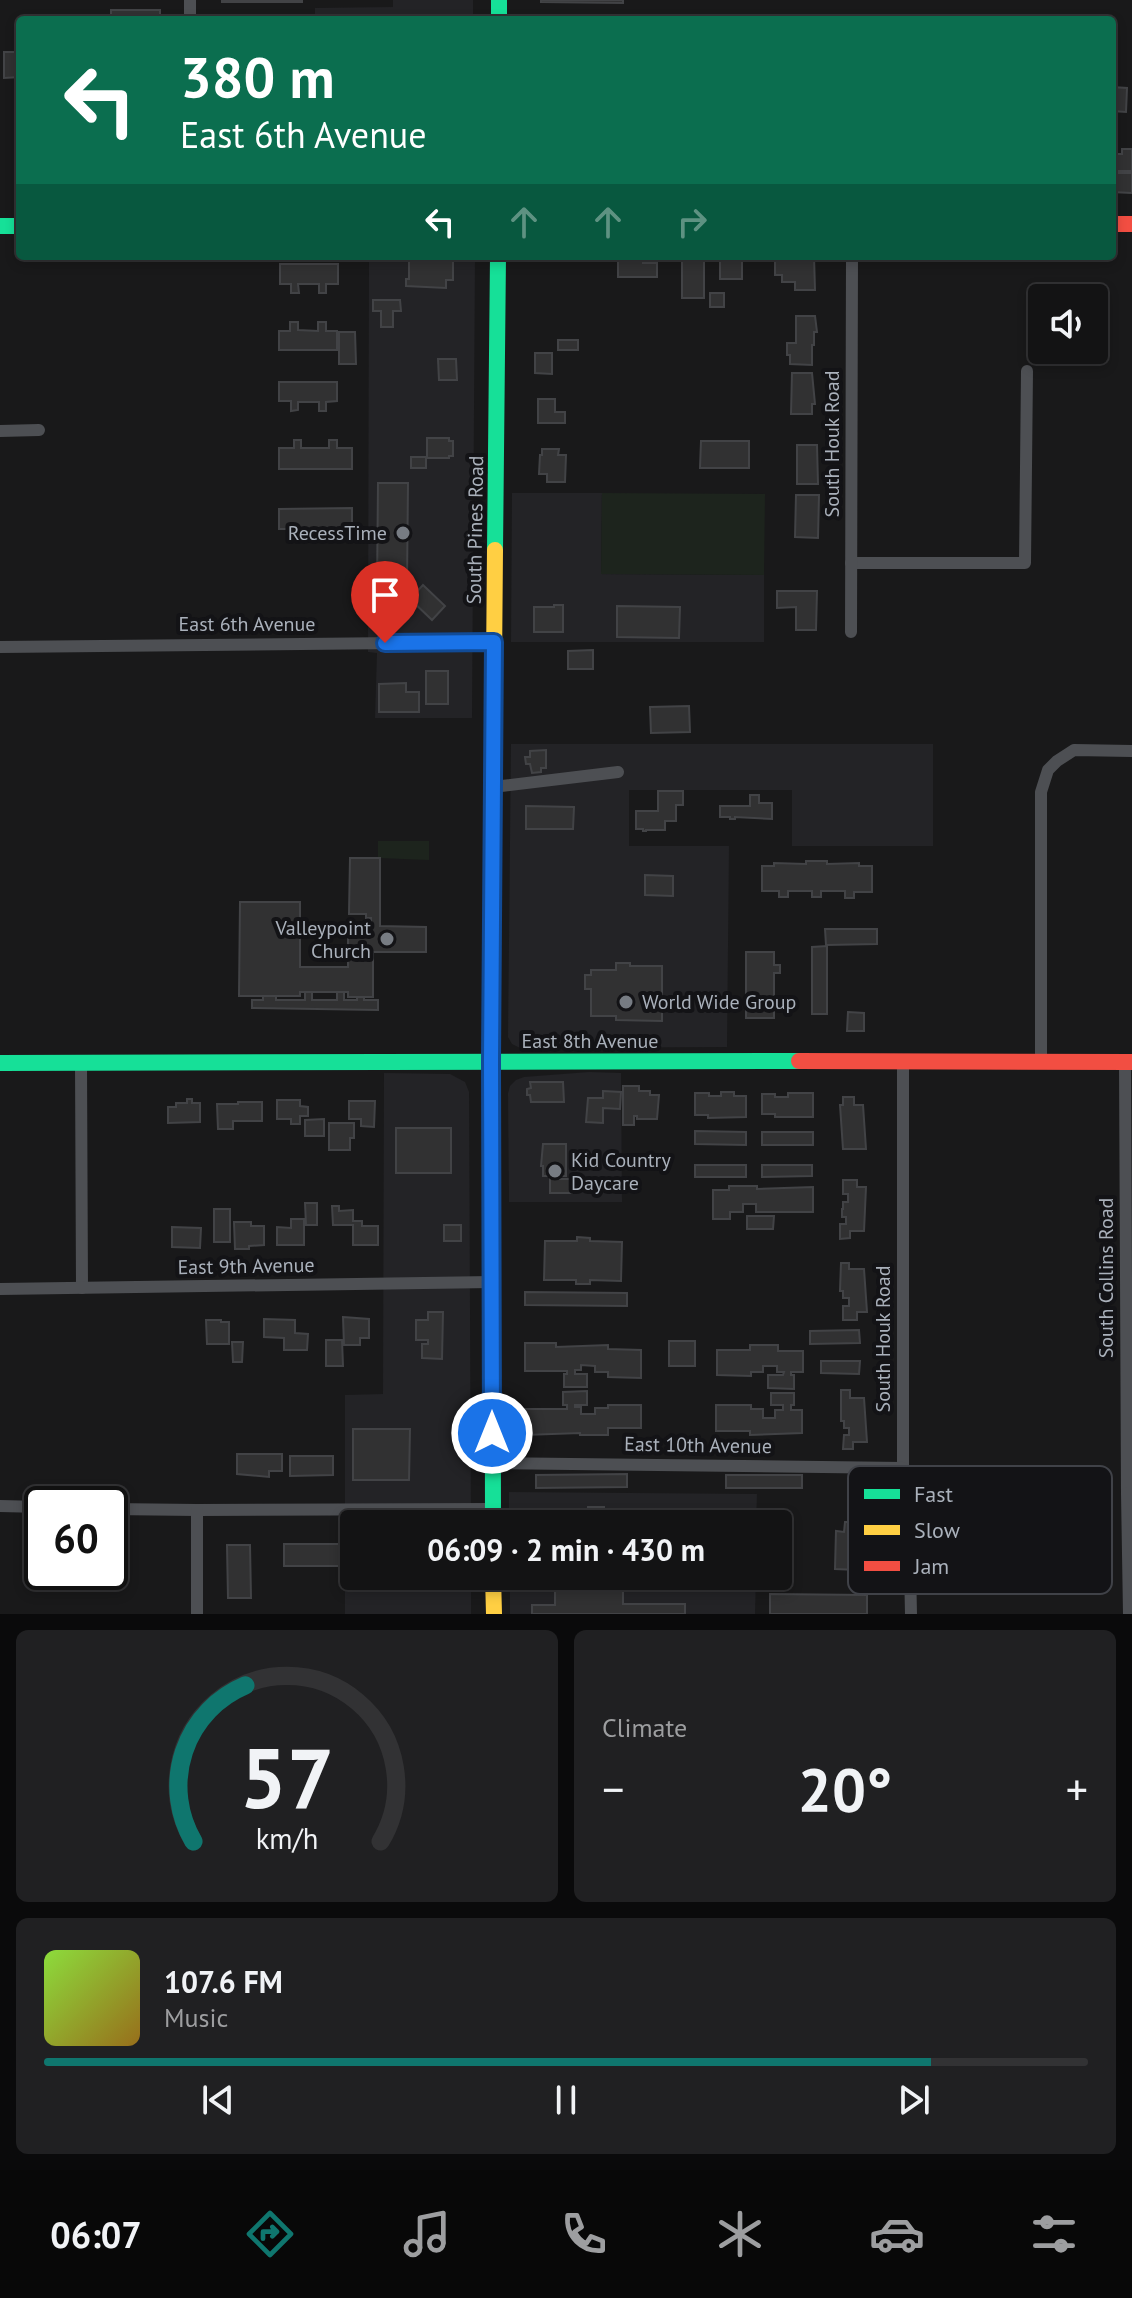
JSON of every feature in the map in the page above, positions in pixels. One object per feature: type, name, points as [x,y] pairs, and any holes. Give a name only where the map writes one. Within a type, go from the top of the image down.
[{"type":"main road","name":"South Pines Road","points":[[493,1510],[491,1061],[498,260]]},
{"type":"main road","name":"East 8th Avenue","points":[[0,1063],[1128,1062]]},
{"type":"main road","points":[[493,1590],[494,1614]]},
{"type":"street","name":"South Houk Road","points":[[851,632],[852,260]]},
{"type":"street","points":[[851,563],[1025,563],[1027,371]]},
{"type":"street","points":[[0,431],[39,430]]},
{"type":"street","name":"East 6th Avenue","points":[[0,647],[494,642]]},
{"type":"street","points":[[1041,1063],[1041,792],[1048,770],[1074,750],[1132,751]]},
{"type":"street","points":[[493,787],[618,772]]},
{"type":"street","name":"South Collins Road","points":[[1128,1062],[1129,1614]]},
{"type":"street","points":[[81,1063],[82,1288]]},
{"type":"street","name":"South Houk Road","points":[[903,1063],[903,1466]]},
{"type":"street","name":"East 9th Avenue","points":[[0,1289],[492,1282]]},
{"type":"street","name":"East 10th Avenue","points":[[493,1463],[848,1467]]},
{"type":"street","points":[[0,1506],[24,1507]]},
{"type":"street","points":[[128,1509],[340,1513]]},
{"type":"street","points":[[197,1510],[197,1614]]},
{"type":"street","name":"South Houk Road","points":[[911,1594],[911,1614]]},
{"type":"shaded area","points":[[393,0],[473,0],[473,16],[315,16],[315,8],[393,7]]},
{"type":"shaded area","points":[[369,260],[475,260],[472,718],[375,718],[377,653],[368,652]]},
{"type":"shaded area","points":[[512,493],[602,493],[601,574],[764,575],[764,642],[511,642]]},
{"type":"shaded area","points":[[602,493],[765,494],[764,575],[601,574]]},
{"type":"shaded area","points":[[511,744],[933,744],[933,846],[792,846],[792,790],[629,790],[629,846],[729,846],[727,1047],[520,1048],[512,1044],[508,1037]]},
{"type":"shaded area","points":[[378,841],[429,841],[429,860],[378,858]]},
{"type":"shaded area","points":[[384,1073],[450,1074],[465,1082],[469,1092],[471,1510],[345,1510],[345,1395],[383,1394]]},
{"type":"shaded area","points":[[621,1073],[622,1202],[509,1202],[510,1086],[524,1077]]},
{"type":"shaded area","points":[[509,1492],[757,1494],[756,1510],[509,1510]]},
{"type":"shaded area","points":[[345,1590],[471,1590],[471,1614],[345,1614]]},
{"type":"shaded area","points":[[510,1590],[756,1590],[755,1614],[510,1614]]},
{"type":"building","points":[[302,0],[302,2],[222,2]]},
{"type":"building","points":[[623,0],[623,3],[541,2]]},
{"type":"building","points":[[111,10],[160,10],[160,16],[111,16]]},
{"type":"building","points":[[4,52],[16,52],[16,77],[4,78]]},
{"type":"building","points":[[1116,87],[1127,88],[1126,112],[1116,111]]},
{"type":"building","points":[[1122,149],[1132,149],[1132,171],[1116,171],[1116,154],[1122,154]]},
{"type":"building","points":[[1116,173],[1132,173],[1132,193],[1116,192]]},
{"type":"building","points":[[409,260],[453,260],[453,280],[446,280],[446,288],[406,286],[406,279],[409,279]]},
{"type":"building","points":[[618,260],[657,263],[657,277],[618,277]]},
{"type":"building","points":[[682,260],[704,260],[704,298],[682,298]]},
{"type":"building","points":[[720,260],[742,260],[742,279],[720,279]]},
{"type":"building","points":[[775,260],[814,260],[815,290],[795,290],[795,282],[782,282],[782,275],[775,275]]},
{"type":"building","points":[[280,264],[338,264],[338,284],[326,284],[326,293],[319,293],[319,284],[298,284],[299,293],[291,293],[291,284],[280,284]]},
{"type":"building","points":[[710,293],[724,293],[724,307],[710,307]]},
{"type":"building","points":[[373,300],[400,300],[401,311],[393,311],[393,327],[381,327],[381,311],[373,311]]},
{"type":"building","points":[[796,316],[815,316],[817,332],[814,332],[812,345],[812,365],[790,364],[790,355],[787,355],[787,343],[796,343]]},
{"type":"building","points":[[290,322],[298,322],[298,330],[318,331],[318,322],[326,322],[326,331],[337,331],[337,350],[279,350],[279,331],[290,331]]},
{"type":"building","points":[[339,332],[355,332],[356,364],[339,364]]},
{"type":"building","points":[[558,340],[578,340],[578,350],[558,350]]},
{"type":"building","points":[[535,353],[552,353],[552,374],[535,373]]},
{"type":"building","points":[[438,359],[456,359],[457,380],[439,380]]},
{"type":"building","points":[[792,373],[812,373],[815,404],[812,404],[812,414],[791,414]]},
{"type":"building","points":[[279,382],[337,382],[337,401],[326,402],[326,411],[319,411],[319,402],[298,402],[298,410],[291,411],[291,401],[279,401]]},
{"type":"building","points":[[538,399],[555,399],[555,412],[565,412],[565,423],[538,423]]},
{"type":"building","points":[[427,438],[449,438],[453,441],[453,456],[427,458]]},
{"type":"building","points":[[294,440],[301,440],[301,448],[329,448],[329,440],[337,440],[337,448],[352,448],[352,469],[279,469],[279,448],[294,448]]},
{"type":"building","points":[[701,441],[749,441],[749,468],[700,468]]},
{"type":"building","points":[[797,445],[817,445],[818,484],[797,484]]},
{"type":"building","points":[[542,449],[559,449],[558,455],[566,455],[565,482],[547,482],[547,474],[539,474]]},
{"type":"building","points":[[411,457],[426,457],[426,468],[411,468]]},
{"type":"building","points":[[378,483],[408,483],[407,583],[401,589],[377,588]]},
{"type":"building","points":[[796,495],[819,495],[818,538],[795,537]]},
{"type":"building","points":[[352,508],[352,529],[337,529],[337,538],[329,538],[329,529],[301,529],[301,538],[294,538],[294,529],[279,529],[279,509]]},
{"type":"building","points":[[423,585],[445,606],[432,620],[410,599]]},
{"type":"building","points":[[777,591],[817,591],[816,630],[796,630],[796,607],[777,608]]},
{"type":"building","points":[[563,605],[563,632],[534,632],[534,607]]},
{"type":"building","points":[[617,606],[680,607],[679,638],[617,637]]},
{"type":"building","points":[[593,650],[593,669],[568,669],[568,651]]},
{"type":"building","points":[[426,671],[448,671],[448,704],[426,704]]},
{"type":"building","points":[[406,683],[406,692],[419,692],[419,712],[379,712],[379,684]]},
{"type":"building","points":[[689,706],[690,732],[651,733],[650,707]]},
{"type":"building","points":[[546,750],[546,768],[532,773],[525,757],[530,757],[530,751]]},
{"type":"building","points":[[658,791],[683,791],[683,805],[676,805],[676,821],[665,821],[665,830],[636,829],[636,811],[658,811]]},
{"type":"building","points":[[750,795],[759,795],[759,803],[772,803],[772,819],[720,817],[720,806],[750,806]]},
{"type":"building","points":[[526,806],[574,807],[573,829],[526,829]]},
{"type":"building","name":"Valleypoint Church","points":[[350,858],[380,858],[380,926],[426,927],[426,952],[373,952],[373,997],[348,997],[348,992],[239,996],[240,902],[300,902],[300,967],[348,967],[348,927],[371,927],[371,918],[366,918],[366,914],[349,914]]},
{"type":"building","points":[[806,861],[872,866],[872,892],[854,892],[854,898],[845,898],[845,891],[821,891],[821,897],[812,897],[812,891],[788,891],[788,897],[779,897],[779,891],[762,891],[762,866],[774,866],[774,863],[806,864]]},
{"type":"building","points":[[645,875],[673,876],[673,896],[645,895]]},
{"type":"building","points":[[825,929],[877,929],[877,944],[826,945]]},
{"type":"building","points":[[827,946],[827,1014],[812,1014],[812,947]]},
{"type":"building","points":[[746,952],[774,952],[774,965],[780,965],[780,973],[774,973],[774,997],[780,997],[780,1006],[774,1006],[774,1018],[746,1018]]},
{"type":"building","name":"World Wide Group","points":[[616,963],[662,966],[662,1021],[591,1016],[591,989],[585,989],[585,975],[591,975],[591,970],[616,970]]},
{"type":"building","points":[[305,992],[312,992],[312,1000],[337,1000],[337,992],[344,992],[344,1000],[364,997],[364,1000],[378,1000],[378,1010],[252,1008],[252,1000],[263,1000],[263,996],[276,996],[276,1000],[305,1000]]},
{"type":"building","points":[[848,1012],[864,1013],[864,1031],[847,1031]]},
{"type":"building","points":[[530,1082],[563,1082],[564,1102],[531,1102],[530,1095],[527,1095]]},
{"type":"building","points":[[623,1086],[639,1086],[639,1091],[659,1095],[657,1119],[637,1119],[634,1116],[634,1125],[623,1125]]},
{"type":"building","points":[[603,1091],[621,1092],[620,1109],[603,1108],[603,1123],[586,1122],[588,1098],[603,1098]]},
{"type":"building","points":[[721,1092],[746,1096],[746,1117],[708,1118],[708,1115],[695,1115],[695,1093],[721,1096]]},
{"type":"building","points":[[788,1093],[813,1093],[813,1117],[762,1114],[762,1094],[788,1097]]},
{"type":"building","points":[[843,1097],[854,1097],[854,1105],[863,1105],[866,1149],[843,1149],[840,1105],[843,1105]]},
{"type":"building","points":[[187,1099],[200,1103],[200,1122],[168,1123],[168,1107],[187,1103]]},
{"type":"building","points":[[277,1100],[300,1100],[300,1106],[308,1107],[308,1116],[300,1116],[300,1124],[291,1124],[291,1119],[277,1119]]},
{"type":"building","points":[[349,1101],[375,1101],[374,1127],[361,1126],[361,1119],[349,1119]]},
{"type":"building","points":[[262,1102],[262,1121],[233,1121],[233,1129],[218,1129],[217,1104]]},
{"type":"building","points":[[324,1119],[324,1136],[305,1136],[305,1120]]},
{"type":"building","points":[[329,1123],[354,1123],[350,1150],[329,1150]]},
{"type":"building","points":[[396,1128],[451,1128],[451,1173],[396,1173]]},
{"type":"building","points":[[695,1131],[746,1132],[746,1145],[695,1144]]},
{"type":"building","points":[[762,1132],[813,1132],[813,1145],[762,1145]]},
{"type":"building","name":"Kid Country Daycare","points":[[543,1144],[566,1144],[566,1176],[557,1176],[557,1179],[573,1179],[573,1193],[550,1193],[550,1176],[543,1176],[541,1166]]},
{"type":"building","points":[[695,1165],[746,1165],[746,1177],[695,1177]]},
{"type":"building","points":[[762,1165],[812,1165],[812,1176],[762,1177]]},
{"type":"building","points":[[843,1180],[857,1180],[857,1187],[866,1187],[864,1231],[850,1231],[850,1238],[840,1239],[840,1224],[846,1224],[846,1217],[842,1217],[843,1202],[848,1202],[848,1194],[843,1194]]},
{"type":"building","points":[[729,1186],[757,1186],[757,1189],[813,1187],[813,1212],[756,1212],[756,1204],[743,1204],[743,1212],[730,1212],[730,1219],[713,1219],[713,1190],[729,1190]]},
{"type":"building","points":[[305,1203],[317,1203],[317,1225],[306,1225]]},
{"type":"building","points":[[332,1206],[339,1206],[339,1211],[353,1210],[353,1221],[362,1221],[362,1226],[378,1226],[378,1245],[353,1245],[353,1225],[333,1225]]},
{"type":"building","points":[[214,1209],[230,1209],[230,1242],[214,1242]]},
{"type":"building","points":[[747,1216],[774,1216],[773,1229],[747,1229]]},
{"type":"building","points":[[291,1219],[304,1219],[304,1245],[277,1245],[277,1227],[291,1228]]},
{"type":"building","points":[[234,1222],[264,1226],[264,1245],[235,1249]]},
{"type":"building","points":[[444,1225],[461,1225],[461,1241],[444,1241]]},
{"type":"building","points":[[172,1227],[201,1228],[200,1248],[172,1247]]},
{"type":"building","points":[[577,1237],[590,1238],[590,1241],[622,1242],[621,1281],[590,1280],[590,1284],[576,1284],[576,1280],[544,1280],[545,1241],[577,1241]]},
{"type":"building","points":[[841,1263],[849,1263],[849,1269],[864,1269],[867,1312],[857,1312],[857,1320],[843,1320],[843,1306],[849,1306],[849,1298],[843,1298],[843,1291],[840,1291]]},
{"type":"building","points":[[525,1292],[627,1293],[627,1306],[525,1305]]},
{"type":"building","points":[[428,1312],[443,1312],[442,1359],[422,1358],[422,1344],[428,1344],[428,1340],[416,1340],[416,1320],[428,1320]]},
{"type":"building","points":[[343,1317],[369,1319],[369,1338],[360,1338],[360,1345],[344,1345]]},
{"type":"building","points":[[264,1319],[295,1320],[295,1333],[308,1334],[307,1350],[284,1350],[284,1338],[264,1337]]},
{"type":"building","points":[[206,1320],[229,1322],[229,1344],[207,1344]]},
{"type":"building","points":[[859,1330],[860,1343],[810,1344],[810,1331]]},
{"type":"building","points":[[326,1340],[342,1340],[343,1366],[326,1366]]},
{"type":"building","points":[[669,1341],[695,1341],[695,1366],[669,1366]]},
{"type":"building","points":[[232,1342],[243,1342],[242,1362],[233,1362]]},
{"type":"building","points":[[525,1343],[556,1343],[556,1347],[608,1345],[608,1349],[641,1350],[641,1378],[608,1377],[608,1372],[595,1372],[595,1366],[581,1365],[581,1370],[575,1370],[575,1374],[587,1374],[587,1387],[564,1387],[567,1371],[525,1371]]},
{"type":"building","points":[[750,1345],[778,1345],[778,1351],[803,1351],[803,1372],[791,1372],[794,1375],[794,1389],[768,1388],[768,1375],[783,1375],[784,1372],[777,1372],[777,1366],[763,1366],[763,1372],[751,1372],[751,1376],[717,1375],[717,1350],[750,1350]]},
{"type":"building","points":[[821,1361],[860,1361],[859,1374],[821,1373]]},
{"type":"building","points":[[841,1390],[850,1390],[850,1398],[864,1398],[867,1442],[853,1442],[853,1449],[843,1449],[844,1435],[849,1435],[849,1428],[844,1428],[844,1421],[841,1421]]},
{"type":"building","points":[[587,1391],[587,1405],[575,1405],[581,1407],[581,1414],[595,1414],[595,1408],[608,1408],[608,1405],[641,1405],[641,1428],[608,1428],[608,1435],[525,1435],[525,1409],[567,1409],[567,1405],[563,1405],[563,1392]]},
{"type":"building","points":[[771,1393],[794,1393],[791,1410],[802,1410],[802,1433],[750,1435],[750,1431],[716,1431],[716,1405],[751,1405],[751,1409],[763,1409],[763,1418],[775,1418],[775,1410],[783,1410],[783,1405],[771,1405]]},
{"type":"building","points":[[353,1429],[410,1429],[409,1480],[353,1480]]},
{"type":"building","points":[[237,1454],[282,1454],[282,1471],[269,1471],[269,1477],[237,1474]]},
{"type":"building","points":[[290,1456],[333,1456],[333,1475],[290,1476]]},
{"type":"building","points":[[627,1474],[627,1487],[536,1488],[536,1475]]},
{"type":"building","points":[[726,1475],[802,1475],[802,1488],[726,1488]]},
{"type":"building","points":[[588,1507],[604,1507],[604,1510],[588,1510]]},
{"type":"building","points":[[845,1522],[848,1522],[848,1570],[835,1569],[836,1531],[844,1532]]},
{"type":"building","points":[[284,1544],[339,1544],[339,1566],[284,1566]]},
{"type":"building","points":[[227,1545],[250,1545],[251,1598],[228,1598]]},
{"type":"building","points":[[555,1590],[623,1590],[623,1604],[685,1604],[685,1614],[532,1614],[532,1605],[555,1605]]},
{"type":"building","points":[[770,1594],[867,1595],[867,1614],[770,1614]]},
{"type":"traffic: fast","points":[[499,0],[499,16]]},
{"type":"traffic: fast","points":[[0,226],[16,226]]},
{"type":"traffic: fast","points":[[495,550],[498,260]]},
{"type":"traffic: fast","points":[[492,900],[493,1510]]},
{"type":"traffic: fast","points":[[0,1063],[799,1061]]},
{"type":"traffic: slow","points":[[492,900],[495,550]]},
{"type":"traffic: slow","points":[[493,1590],[494,1614]]},
{"type":"traffic: jam","points":[[1116,224],[1132,224]]},
{"type":"traffic: jam","points":[[799,1061],[1132,1062]]},
{"type":"place","name":"RecessTime","points":[[403,533]]},
{"type":"place","name":"Valleypoint Church","points":[[387,939]]},
{"type":"place","name":"World Wide Group","points":[[626,1002]]},
{"type":"place","name":"Kid Country Daycare","points":[[555,1171]]},
{"type":"route","points":[[385,643],[494,642],[492,1433]]}]
